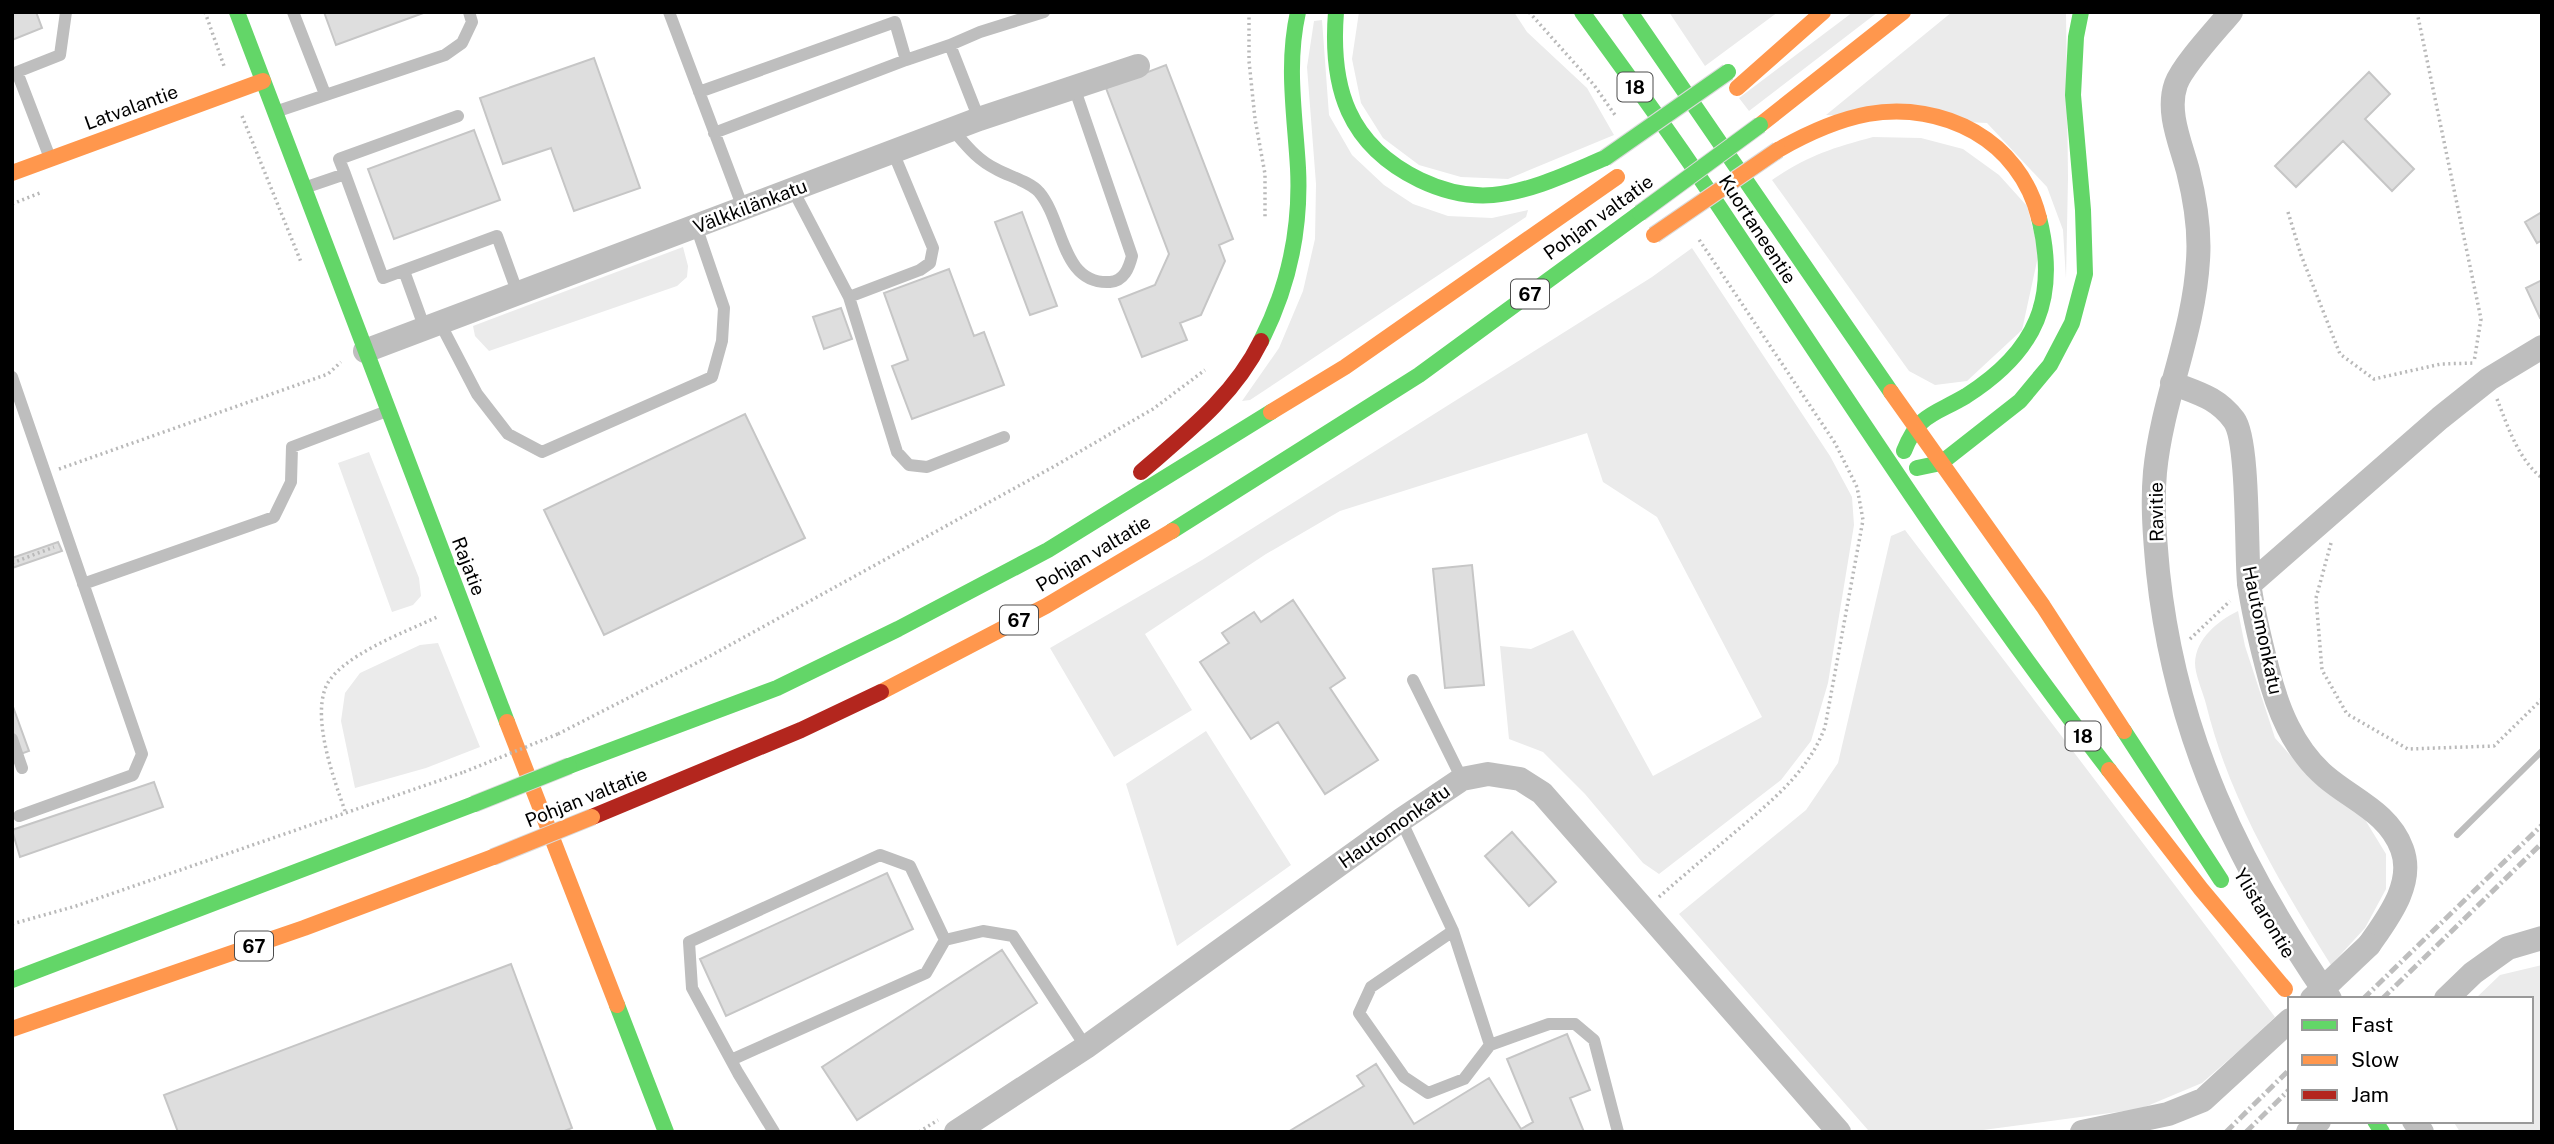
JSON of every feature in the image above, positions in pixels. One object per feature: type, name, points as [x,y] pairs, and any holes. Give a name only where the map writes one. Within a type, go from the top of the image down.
[{"type":"main road","name":"Rajatie","points":[[237,12],[666,1132]]},
{"type":"main road","points":[[1048,550],[1191,429],[1221,400],[1266,332],[1287,275],[1297,218],[1298,171],[1292,57],[1298,12]]},
{"type":"main road","points":[[1336,12],[1332,43],[1336,80],[1351,121],[1376,152],[1408,176],[1448,191],[1492,195],[1536,186],[1605,158],[1728,72],[1823,12]]},
{"type":"main road","name":"Kuortaneentie","points":[[1582,12],[1688,161],[1894,473]]},
{"type":"main road","name":"Kuortaneentie","points":[[1630,12],[1915,428]]},
{"type":"main road","points":[[1661,145],[1726,96],[1823,12]]},
{"type":"main road","name":"Pohjan valtatie","points":[[12,1029],[304,928],[592,817],[801,730],[922,672],[1033,613],[1217,504],[1419,374],[1760,125],[1903,12]]},
{"type":"main road","points":[[1894,473],[1941,463],[2020,401],[2050,365],[2072,323],[2085,274],[2084,210],[2073,94],[2076,37],[2081,12]]},
{"type":"main road","name":"Latvalantie","points":[[12,173],[263,81]]},
{"type":"main road","points":[[1648,239],[1778,150],[1823,125],[1860,114],[1902,111],[1939,114],[1971,127],[1997,148],[2018,170],[2034,199],[2045,236],[2049,271],[2044,306],[2029,340],[2001,369],[1969,394],[1915,428],[1894,473]]},
{"type":"main road","name":"Pohjan valtatie","points":[[12,980],[777,688],[898,629],[1048,550],[1345,366],[1623,173]]},
{"type":"main road","points":[[1419,374],[1494,341]]},
{"type":"main road","name":"Ylistarontie","points":[[1915,428],[2050,617],[2226,889]]},
{"type":"main road","name":"Ylistarontie","points":[[1894,473],[2064,712],[2201,889],[2289,994]]},
{"type":"main road","points":[[111,925],[474,804]]},
{"type":"main road","name":"Ylistarontie","points":[[2239,911],[2289,994]]},
{"type":"street","name":"Ravitie","points":[[2231,12],[2176,83],[2173,106],[2175,127],[2195,209],[2198,256],[2195,298],[2162,417],[2155,474],[2155,541],[2171,659],[2189,727],[2207,779],[2253,873],[2329,997]]},
{"type":"street","name":"Välkkilänkatu","points":[[365,351],[979,119],[1138,66]]},
{"type":"street","points":[[2249,586],[2440,418],[2482,371],[2542,347]]},
{"type":"street","name":"Hautomonkatu","points":[[2172,383],[2210,397],[2236,422],[2244,450],[2249,586],[2267,667],[2281,712],[2299,748],[2326,778],[2356,797],[2386,822],[2403,849],[2405,877],[2394,909],[2369,945],[2314,997]]},
{"type":"street","name":"Hautomonkatu","points":[[956,1132],[1086,1047],[1401,820],[1462,779],[1488,774],[1520,779],[1542,793],[1839,1132]]},
{"type":"street","points":[[2448,997],[2473,972],[2508,948],[2542,938]]},
{"type":"street","points":[[2082,1132],[2168,1114],[2203,1100],[2288,1022]]},
{"type":"lane","points":[[51,159],[15,72],[60,55],[66,12]]},
{"type":"lane","points":[[293,12],[325,94]]},
{"type":"lane","points":[[275,112],[445,55],[461,43],[472,22],[469,12]]},
{"type":"lane","points":[[669,12],[743,208]]},
{"type":"lane","points":[[714,133],[950,46],[980,32],[1044,12]]},
{"type":"lane","points":[[699,92],[895,22],[906,60]]},
{"type":"lane","points":[[950,46],[979,119]]},
{"type":"lane","points":[[952,130],[977,158],[1037,189],[1047,204],[1076,270],[1092,282],[1114,282],[1128,271],[1132,256],[1074,88]]},
{"type":"lane","points":[[458,116],[340,159],[383,278],[497,236],[517,294]]},
{"type":"lane","points":[[849,297],[920,270],[930,263],[933,248],[893,152]]},
{"type":"lane","points":[[304,189],[345,174]]},
{"type":"lane","points":[[793,190],[849,297],[897,452],[909,465],[927,467],[1004,437]]},
{"type":"lane","points":[[404,271],[432,326],[477,394],[508,434],[542,452],[712,377],[722,341],[724,308],[696,226]]},
{"type":"lane","points":[[12,377],[142,754],[133,775],[19,816]]},
{"type":"lane","points":[[83,584],[274,517],[291,482],[292,447],[388,411]]},
{"type":"lane","points":[[1413,680],[1462,779]]},
{"type":"lane","points":[[12,739],[22,768]]},
{"type":"lane","points":[[1401,820],[1453,931],[1490,1045]]},
{"type":"lane","points":[[774,1132],[692,988],[689,942],[880,855],[910,866],[945,940]]},
{"type":"lane","points":[[731,1060],[926,974],[945,940],[984,931],[1013,936],[1086,1047]]},
{"type":"lane","points":[[1453,931],[1371,987],[1359,1013],[1404,1077],[1428,1093],[1464,1079],[1490,1045],[1549,1024],[1574,1024],[1594,1040],[1618,1132]]},
{"type":"path","points":[[1529,12],[1594,85],[1620,123]]},
{"type":"path","points":[[2417,12],[2481,319],[2482,371],[2510,433],[2531,469],[2542,478]]},
{"type":"path","points":[[232,123],[275,112]]},
{"type":"path","points":[[12,204],[51,189]]},
{"type":"path","points":[[2288,212],[2301,255],[2340,354],[2374,379],[2441,364],[2482,371]]},
{"type":"path","points":[[1644,909],[1776,797],[1817,749],[1825,727],[1863,520],[1857,487],[1835,443],[1695,235]]},
{"type":"path","points":[[46,473],[328,374],[337,364],[365,351]]},
{"type":"path","points":[[2342,504],[2316,598],[2322,670],[2347,714],[2407,749],[2494,746],[2542,699]]},
{"type":"path","points":[[12,563],[69,542]]},
{"type":"path","points":[[2171,659],[2202,627],[2249,586]]},
{"type":"path","points":[[345,811],[336,786],[324,733],[321,713],[325,688],[343,667],[365,651],[446,613]]},
{"type":"path","points":[[12,924],[76,906],[464,772],[558,734]]},
{"type":"shaded area","points":[[1359,12],[1514,12],[1527,32],[1587,88],[1614,135],[1508,179],[1461,177],[1419,165],[1383,138],[1361,103],[1352,59]]},
{"type":"shaded area","points":[[1669,12],[1778,12],[1705,66]]},
{"type":"shaded area","points":[[1853,12],[1878,12],[1749,111],[1739,98]]},
{"type":"shaded area","points":[[1952,12],[2066,12],[2066,279],[2063,230],[2047,187],[1987,123],[1826,115]]},
{"type":"shaded area","points":[[1322,20],[1329,115],[1352,155],[1384,185],[1413,204],[1448,216],[1492,218],[1528,210],[1526,217],[1250,400],[1242,401],[1279,348],[1303,291],[1315,239],[1316,184],[1307,67],[1314,21]]},
{"type":"shaded area","points":[[1873,137],[1921,138],[1963,149],[1999,175],[2027,206],[2039,252],[2022,330],[1967,381],[1935,385],[1909,371],[1772,180],[1820,154]]},
{"type":"shaded area","points":[[683,247],[688,266],[687,277],[677,286],[489,351],[475,336],[473,326]]},
{"type":"shaded area","points":[[1692,248],[1830,456],[1852,497],[1854,525],[1828,683],[1811,741],[1781,780],[1659,874],[1643,863],[1585,794],[1543,752],[1509,739],[1500,646],[1531,649],[1573,630],[1653,776],[1762,717],[1657,517],[1603,482],[1587,433],[1340,511],[1266,554],[1145,634],[1192,710],[1114,757],[1050,648],[1202,560],[1652,277]]},
{"type":"shaded area","points":[[369,452],[419,578],[421,596],[413,605],[392,612],[338,463]]},
{"type":"shaded area","points":[[1905,530],[2275,1017],[2202,1083],[2140,1109],[1968,1132],[1874,1132],[1868,1130],[1679,914],[1806,810],[1838,763],[1891,536]]},
{"type":"shaded area","points":[[2238,611],[2245,646],[2275,738],[2314,782],[2364,818],[2386,854],[2386,889],[2365,928],[2331,965],[2293,903],[2242,807],[2216,739],[2198,678],[2195,663],[2199,646],[2209,631]]},
{"type":"shaded area","points":[[438,643],[480,747],[426,768],[355,788],[341,721],[345,693],[360,673],[420,645]]},
{"type":"shaded area","points":[[1206,731],[1291,865],[1177,946],[1126,784]]},
{"type":"shaded area","points":[[2542,965],[2542,1132],[2460,1132],[2454,1123],[2533,1123],[2533,997],[2477,997],[2500,975]]},
{"type":"building","points":[[12,12],[36,12],[42,28],[12,40]]},
{"type":"building","points":[[324,12],[426,12],[336,45]]},
{"type":"building","points":[[594,58],[640,188],[574,211],[551,148],[503,164],[480,98]]},
{"type":"building","points":[[1166,65],[1233,239],[1219,245],[1225,261],[1201,315],[1180,323],[1187,340],[1142,357],[1119,299],[1155,285],[1169,254],[1106,88]]},
{"type":"building","points":[[2369,72],[2390,94],[2365,119],[2414,169],[2392,191],[2343,141],[2296,187],[2275,166]]},
{"type":"building","points":[[474,130],[500,200],[394,239],[368,169]]},
{"type":"building","points":[[1022,212],[1057,306],[1030,315],[995,222]]},
{"type":"building","points":[[2542,212],[2542,240],[2537,243],[2525,222]]},
{"type":"building","points":[[949,269],[974,336],[984,332],[1004,385],[912,419],[892,366],[908,360],[884,293]]},
{"type":"building","points":[[2542,280],[2542,317],[2540,318],[2526,288]]},
{"type":"building","points":[[841,308],[852,339],[824,349],[813,317]]},
{"type":"building","points":[[745,414],[805,538],[604,635],[544,510]]},
{"type":"building","points":[[58,542],[62,551],[12,568],[12,558]]},
{"type":"building","points":[[1472,565],[1484,685],[1445,688],[1433,569]]},
{"type":"building","points":[[1293,600],[1345,678],[1330,688],[1378,760],[1325,794],[1278,722],[1251,739],[1200,662],[1229,643],[1222,633],[1254,612],[1261,622]]},
{"type":"building","points":[[12,704],[29,751],[12,757]]},
{"type":"building","points":[[154,782],[163,807],[20,857],[12,830]]},
{"type":"building","points":[[1512,832],[1556,882],[1529,906],[1485,856]]},
{"type":"building","points":[[887,873],[913,929],[726,1016],[700,959]]},
{"type":"building","points":[[1002,950],[1037,1003],[857,1120],[822,1067]]},
{"type":"building","points":[[511,964],[572,1128],[562,1132],[178,1132],[164,1095]]},
{"type":"building","points":[[1567,1034],[1590,1090],[1570,1098],[1584,1132],[1288,1132],[1364,1086],[1357,1076],[1376,1064],[1414,1124],[1489,1078],[1521,1129],[1533,1122],[1507,1059]]},
{"type":"waterway","points":[[2457,835],[2542,751]]},
{"type":"railway","points":[[2365,997],[2542,825]]},
{"type":"railway","points":[[2384,997],[2542,843]]},
{"type":"railway","points":[[2226,1132],[2288,1071]]},
{"type":"railway","points":[[2246,1132],[2288,1091]]},
{"type":"traffic: fast","points":[[237,12],[507,722]]},
{"type":"traffic: fast","points":[[1261,341],[1279,300],[1295,235],[1298,168],[1292,71],[1298,12]]},
{"type":"traffic: fast","points":[[1336,12],[1336,65],[1349,111],[1360,132],[1376,150],[1395,166],[1420,180],[1456,192],[1493,195],[1537,185],[1605,158]]},
{"type":"traffic: fast","points":[[1582,12],[1690,163],[1946,546],[2109,770]]},
{"type":"traffic: fast","points":[[1630,12],[1891,392]]},
{"type":"traffic: fast","points":[[1917,468],[1941,463],[2020,401],[2050,365],[2072,323],[2085,274],[2083,210],[2073,95],[2076,37],[2081,12]]},
{"type":"traffic: fast","points":[[1605,158],[1728,72]]},
{"type":"traffic: fast","points":[[1640,213],[1760,125]]},
{"type":"traffic: fast","points":[[1172,531],[1419,375],[1640,213]]},
{"type":"traffic: fast","points":[[1904,451],[1922,422],[1990,379],[2026,341],[2037,320],[2046,273],[2045,247],[2039,218]]},
{"type":"traffic: fast","points":[[569,766],[777,688],[898,629],[1048,550],[1271,412]]},
{"type":"traffic: fast","points":[[2124,731],[2221,880]]},
{"type":"traffic: fast","points":[[474,804],[569,766]]},
{"type":"traffic: fast","points":[[12,980],[474,804]]},
{"type":"traffic: fast","points":[[617,1005],[666,1132]]},
{"type":"traffic: fast","points":[[2376,1123],[2382,1132]]},
{"type":"traffic: slow","points":[[1737,88],[1823,12]]},
{"type":"traffic: slow","points":[[1760,125],[1903,12]]},
{"type":"traffic: slow","points":[[12,173],[263,81]]},
{"type":"traffic: slow","points":[[1778,150],[1822,128],[1868,114],[1924,114],[1950,121],[1974,132],[1996,147],[2015,167],[2029,191],[2039,218]]},
{"type":"traffic: slow","points":[[1654,235],[1778,150]]},
{"type":"traffic: slow","points":[[1271,412],[1345,367],[1617,177]]},
{"type":"traffic: slow","points":[[1891,392],[2043,606],[2124,731]]},
{"type":"traffic: slow","points":[[881,692],[1046,606],[1172,531]]},
{"type":"traffic: slow","points":[[507,722],[617,1005]]},
{"type":"traffic: slow","points":[[2109,770],[2201,889],[2285,989]]},
{"type":"traffic: slow","points":[[493,857],[592,817]]},
{"type":"traffic: slow","points":[[12,1029],[304,928],[493,857]]},
{"type":"traffic: jam","points":[[1141,472],[1192,428],[1223,396],[1250,361],[1261,341]]},
{"type":"traffic: jam","points":[[592,817],[801,730],[881,692]]}]
